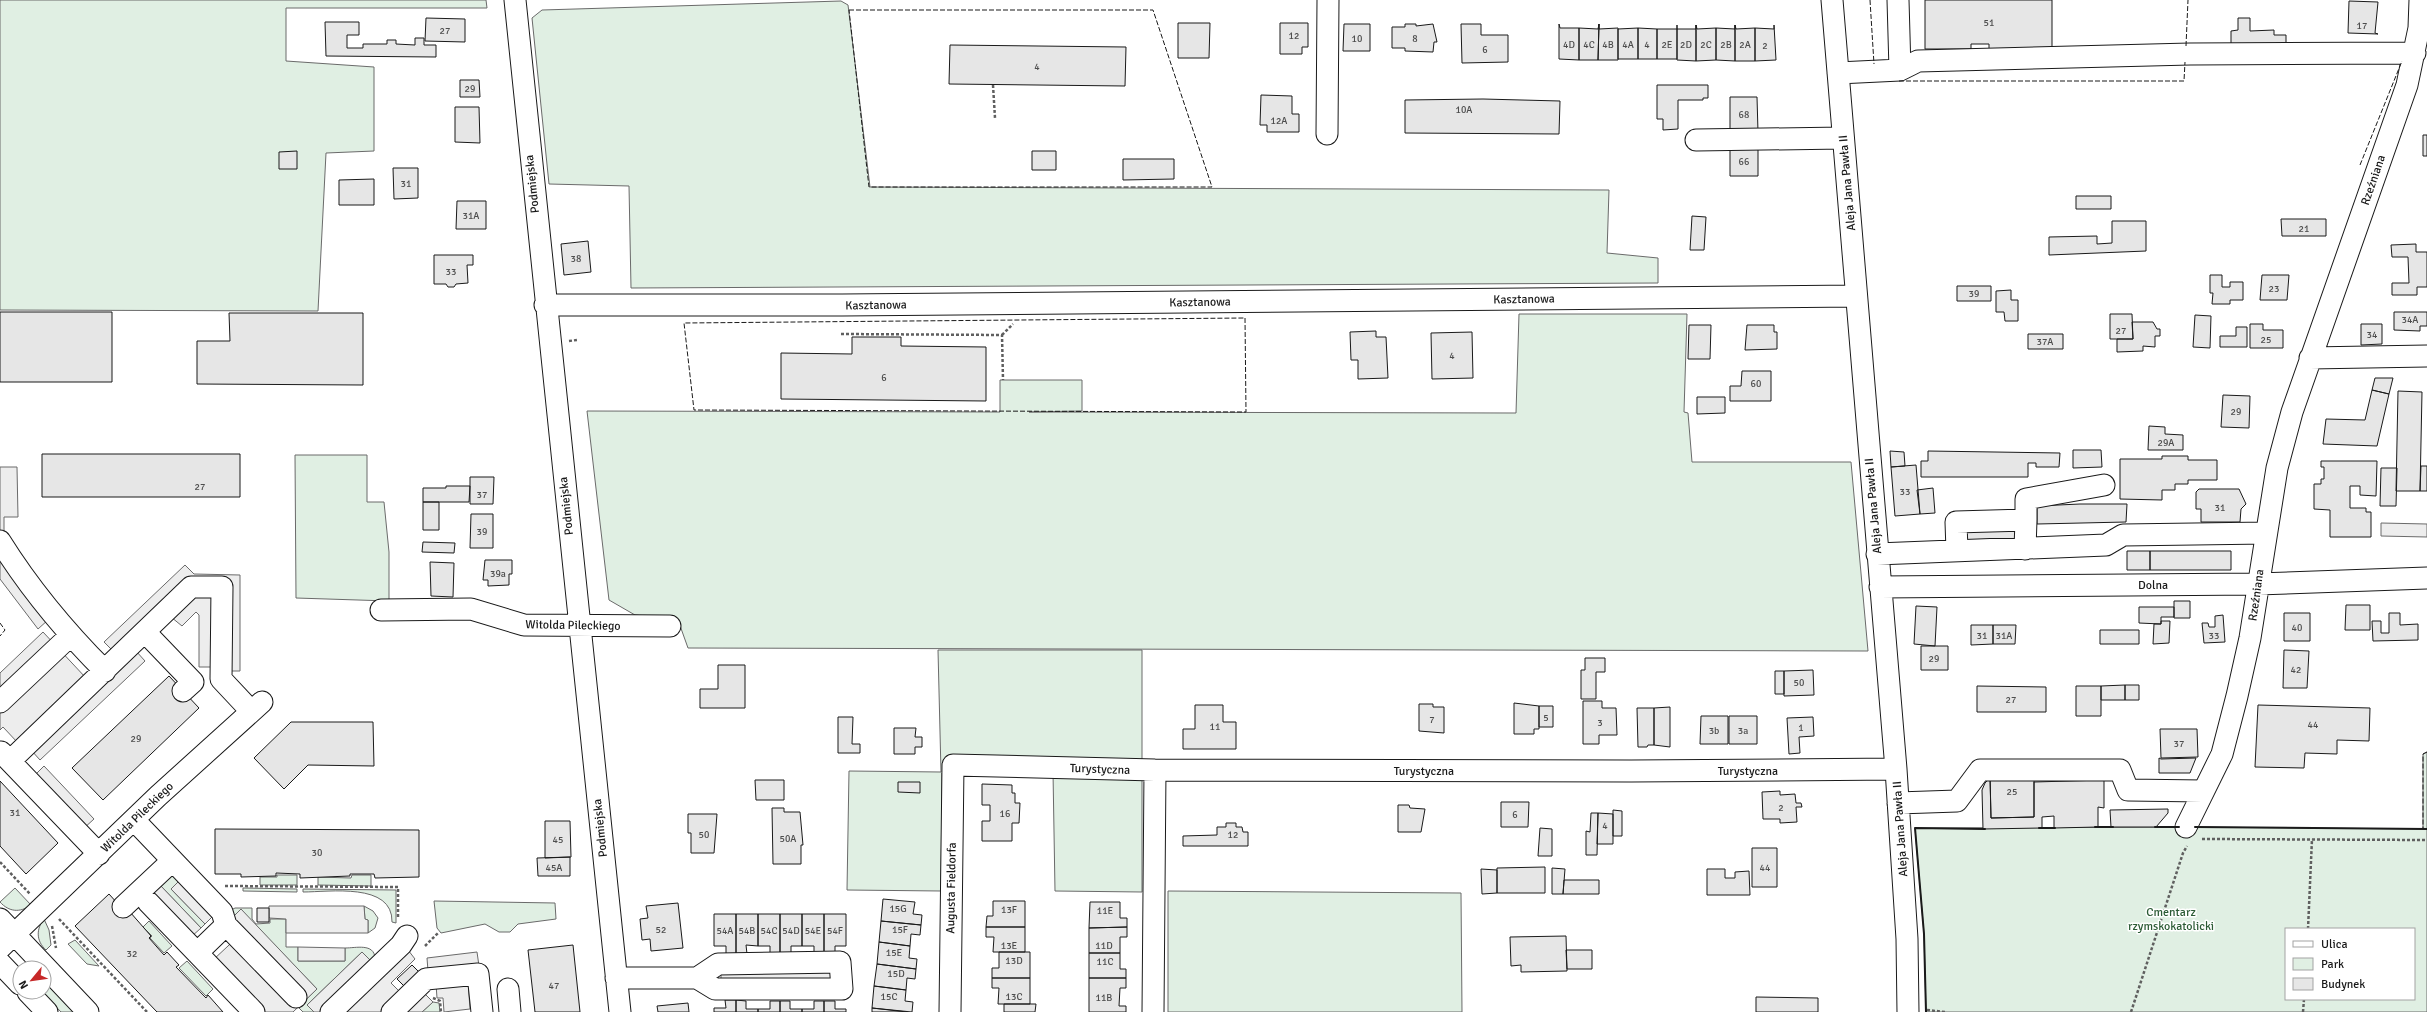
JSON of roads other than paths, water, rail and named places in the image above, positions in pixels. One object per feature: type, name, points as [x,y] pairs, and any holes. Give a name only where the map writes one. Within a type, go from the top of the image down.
[{"type":"street","name":"Podmiejska","points":[[515,0],[545,305],[620,1012]]},
{"type":"street","points":[[1327,134],[1328,0]]},
{"type":"street","name":"Aleja Jana Pawła II","points":[[1832,0],[1896,768],[1907,939],[1908,1012]]},
{"type":"street","points":[[1898,0],[1900,70]]},
{"type":"street","name":"Rzeźniana","points":[[2192,836],[2203,792],[2222,754],[2250,638],[2257,584],[2277,468],[2292,412],[2407,86],[2415,53],[2420,0]]},
{"type":"street","points":[[1838,73],[1900,70],[1918,61],[2190,54],[2415,53]]},
{"type":"street","points":[[1696,140],[1843,138]]},
{"type":"street","name":"Kasztanowa","points":[[545,305],[842,305],[1856,296]]},
{"type":"street","points":[[2310,358],[2427,356]]},
{"type":"street","points":[[2025,549],[2026,499],[2104,485]]},
{"type":"street","points":[[1957,551],[1956,522],[2026,520]]},
{"type":"street","points":[[1877,554],[2106,545],[2123,535],[2266,533]]},
{"type":"street","points":[[0,541],[22,576],[70,636],[105,671]]},
{"type":"street","name":"Dolna","points":[[1880,587],[2257,584],[2427,578]]},
{"type":"street","name":"Witolda Pileckiego","points":[[7,941],[158,796],[256,706],[221,679],[222,587],[191,587],[145,632]]},
{"type":"street","name":"Witolda Pileckiego","points":[[381,610],[471,609],[524,625],[670,626]]},
{"type":"street","points":[[99,854],[5,756],[105,671],[145,632],[193,682],[183,691]]},
{"type":"street","points":[[0,702],[70,636]]},
{"type":"street","name":"Turystyczna","points":[[953,765],[1155,770],[1639,771],[1896,768]]},
{"type":"street","name":"Augusta Fieldorfa","points":[[950,1012],[953,765]]},
{"type":"street","points":[[1153,1012],[1155,770]]},
{"type":"street","points":[[1898,803],[1957,800],[1980,770],[2120,770],[2128,790],[2203,792]]},
{"type":"street","points":[[134,820],[222,912],[226,925],[296,997]]},
{"type":"street","points":[[123,907],[172,861]]},
{"type":"street","points":[[148,902],[254,1012]]},
{"type":"street","points":[[0,919],[7,941],[88,1012]]},
{"type":"street","points":[[197,953],[226,925]]},
{"type":"street","points":[[331,1012],[409,937]]},
{"type":"street","points":[[616,978],[697,978],[715,989],[842,989],[840,962],[718,964],[697,978]]},
{"type":"street","points":[[0,963],[12,976]]},
{"type":"street","points":[[392,1012],[426,979],[478,974],[482,1012]]},
{"type":"street","points":[[507,1012],[510,1012],[508,989]]},
{"type":"street","points":[[36,1000],[47,1012]]},
{"type":"park label","name":"Cmentarz rzymskokatolicki","points":[[2171,919]]}]
